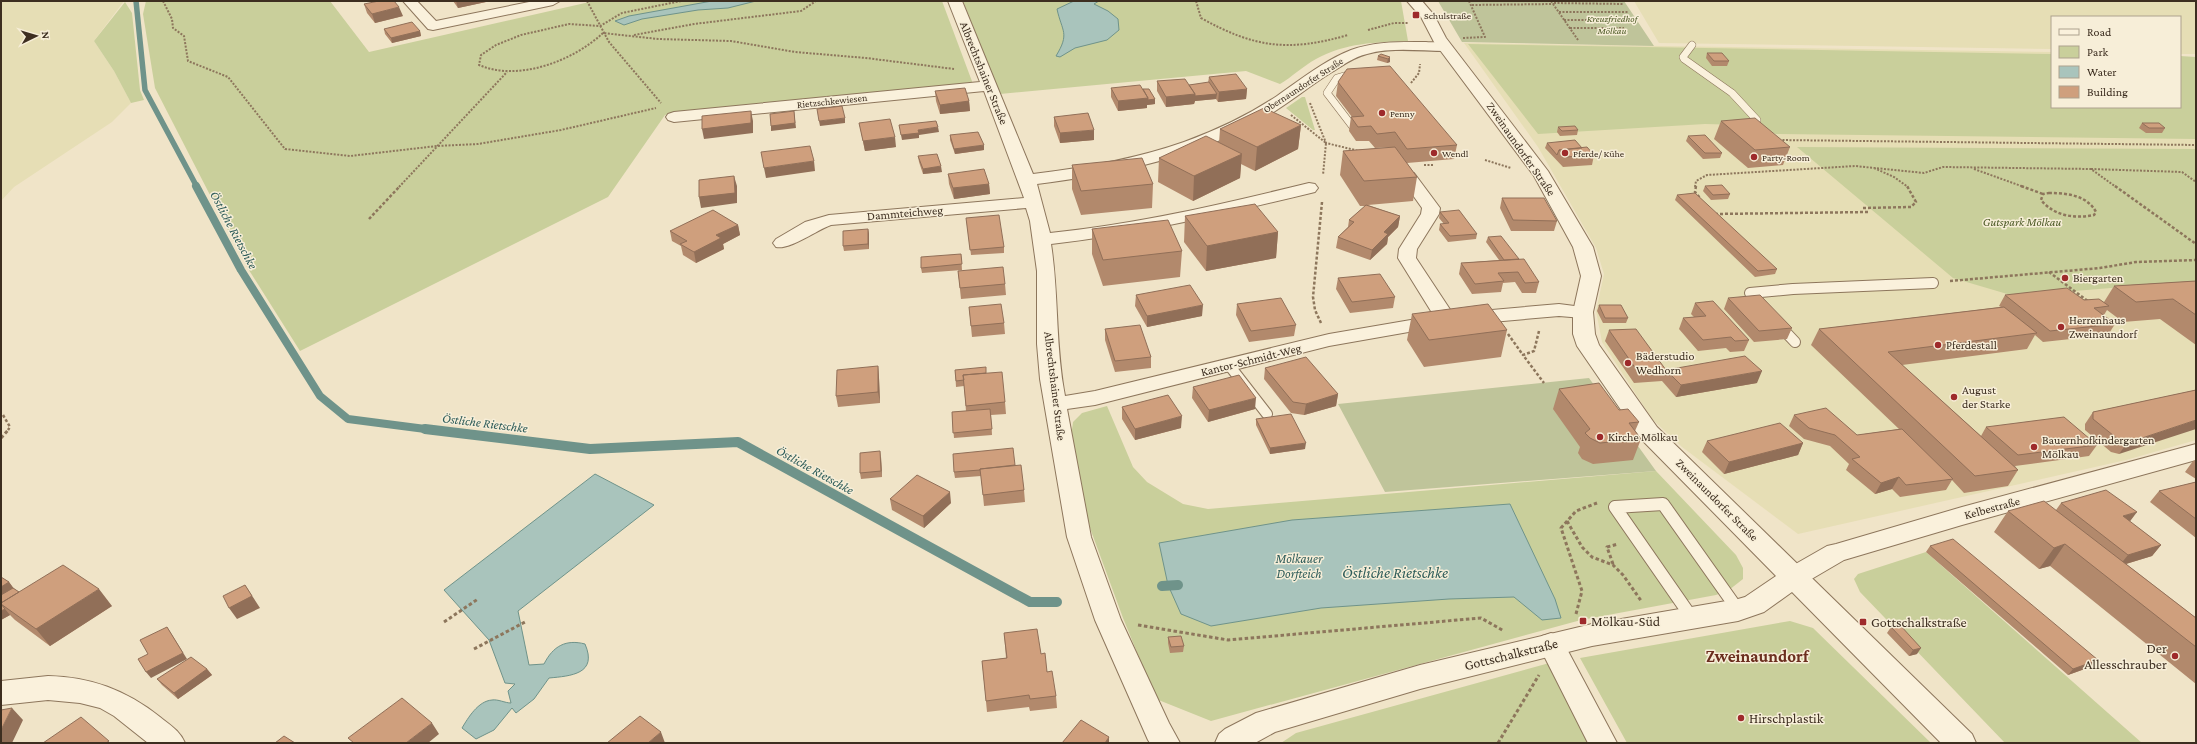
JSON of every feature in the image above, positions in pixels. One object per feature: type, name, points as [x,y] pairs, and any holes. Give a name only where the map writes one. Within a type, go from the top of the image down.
[{"type":"street","points":[[410,1],[433,26],[553,1]]},
{"type":"street","name":"Albrechtshainer Straße","points":[[956,1],[1027,180],[1043,239],[1046,271],[1047,344],[1079,537],[1108,620],[1158,731],[1166,743]]},
{"type":"street","name":"Zweinaundorfer Straße","points":[[1414,1],[1428,8],[1454,42],[1542,175],[1583,247],[1591,276],[1583,312],[1584,334],[1588,346],[1649,433],[1961,743]]},
{"type":"street","name":"Obernaundorfer Straße","points":[[1027,180],[1084,172],[1169,153],[1199,143],[1240,125],[1275,104],[1341,60],[1361,51],[1385,47],[1454,42]]},
{"type":"street","name":"Rietzschkewiesen","points":[[674,117],[987,80]]},
{"type":"street","points":[[1408,177],[1431,208],[1430,214],[1408,249],[1407,258],[1447,320]]},
{"type":"street","points":[[1043,239],[1145,226],[1318,189]]},
{"type":"street","name":"Dammteichweg","points":[[782,243],[811,226],[829,220],[1034,202]]},
{"type":"street","name":"Kantor-Schmidt-Weg","points":[[1056,404],[1095,398],[1329,340],[1447,320],[1559,310],[1583,312]]},
{"type":"street","name":"Kelbestraße","points":[[1794,577],[1836,553],[1962,516],[2196,452]]},
{"type":"street","name":"Gottschalkstraße","points":[[1230,743],[1236,738],[1267,722],[1420,677],[1547,656],[1592,635],[1738,610],[1754,605],[1794,577]]},
{"type":"street","points":[[1547,656],[1603,743]]},
{"type":"street","points":[[1,693],[46,689],[71,690],[98,695],[123,706],[170,743]]},
{"type":"lane","points":[[1692,45],[1683,57],[1684,59],[1732,93],[1757,120],[1755,132]]},
{"type":"lane","points":[[1356,131],[1327,93],[1337,78],[1361,70]]},
{"type":"lane","points":[[1795,342],[1750,293],[1793,288],[1933,283]]},
{"type":"lane","points":[[1229,365],[1267,414]]},
{"type":"lane","points":[[1692,618],[1615,507],[1663,504],[1738,610]]},
{"type":"path","points":[[163,1],[172,19],[173,28],[184,36],[188,61],[228,77],[285,149],[350,156],[437,146],[478,144],[524,137],[664,106],[634,72],[603,32],[587,1]]},
{"type":"path","points":[[603,32],[597,40],[588,47],[571,56],[515,71],[486,70],[479,65],[481,55],[496,45],[521,35],[569,24],[600,26],[622,13],[681,1]]},
{"type":"path","points":[[631,36],[694,24],[801,11],[816,1]]},
{"type":"path","points":[[1196,1],[1201,18],[1219,29],[1243,38],[1281,46],[1319,43],[1351,34]]},
{"type":"path","points":[[1454,42],[1485,37],[1469,1]]},
{"type":"path","points":[[1472,5],[1553,3],[1624,4]]},
{"type":"path","points":[[1553,3],[1578,40]]},
{"type":"path","points":[[1559,12],[1629,12]]},
{"type":"path","points":[[1564,20],[1633,20]]},
{"type":"path","points":[[1366,30],[1394,23],[1406,23]]},
{"type":"path","points":[[1570,28],[1624,28]]},
{"type":"path","points":[[603,32],[631,36],[731,40],[795,52],[866,58],[987,80]]},
{"type":"path","points":[[1411,83],[1419,73],[1421,59]]},
{"type":"path","points":[[369,219],[508,71]]},
{"type":"path","points":[[1275,104],[1326,143],[1318,189],[1314,297],[1315,310],[1329,340]]},
{"type":"path","points":[[1778,140],[2196,145]]},
{"type":"path","points":[[1485,160],[1512,169]]},
{"type":"path","points":[[1863,208],[1911,207],[1916,202],[1915,194],[1909,188],[1888,174],[1870,166]]},
{"type":"path","points":[[1705,203],[1695,192],[1696,181],[1707,175],[1870,166],[1901,172],[1924,173],[1943,167],[2182,172],[2196,182]]},
{"type":"path","points":[[1971,167],[2043,194],[2052,192],[2070,195],[2088,202],[2095,208],[2096,212],[2088,217],[2063,214],[2043,204],[2040,197],[2043,194]]},
{"type":"path","points":[[2091,170],[2196,244]]},
{"type":"path","points":[[1720,219],[1714,214],[1869,212]]},
{"type":"path","points":[[1933,283],[2100,268],[2129,263],[2196,260]]},
{"type":"path","points":[[2049,272],[2096,307]]},
{"type":"path","points":[[1540,329],[1534,351],[1523,355],[1544,383]]},
{"type":"path","points":[[1,438],[10,427],[3,415]]},
{"type":"path","points":[[1574,617],[1577,612],[1582,590],[1561,528],[1576,511],[1602,502]]},
{"type":"path","points":[[1567,521],[1582,547],[1592,558],[1613,565],[1623,575],[1644,605]]},
{"type":"path","points":[[444,622],[478,599]]},
{"type":"path","points":[[1108,620],[1228,640],[1481,618],[1510,634]]},
{"type":"path","points":[[474,649],[526,622]]},
{"type":"path","points":[[1498,743],[1547,656]]},
{"type":"green space","points":[[1,1],[124,1],[94,41],[114,71],[131,103],[112,122],[14,187],[1,201]]},
{"type":"green space","points":[[146,1],[330,1],[369,52],[594,1],[942,1],[973,84],[665,115],[608,197],[300,351],[247,267],[155,88],[143,14]]},
{"type":"green space","points":[[963,1],[1401,1],[1408,41],[1361,44],[1338,50],[1311,62],[1280,84],[1246,71],[1000,94]]},
{"type":"green space","name":"Kreuzfriedhof Mölkau","points":[[1438,1],[1624,1],[1654,46],[1462,42]]},
{"type":"green space","points":[[1634,1],[2196,1],[2196,54],[2181,54],[2181,16],[2051,16],[2051,49],[1659,43]]},
{"type":"green space","points":[[125,2],[132,13],[140,90],[144,100],[131,103],[114,71],[94,41]]},
{"type":"green space","points":[[1464,43],[2051,52],[2051,108],[2181,108],[2181,107],[2196,102],[2196,440],[2126,460],[1798,534],[1682,447],[1652,419],[1602,342],[1596,311],[1604,274],[1596,248],[1538,147]]},
{"type":"green space","points":[[1468,44],[2051,54],[2051,108],[2181,108],[2181,56],[2196,57],[2196,139],[1776,134],[1745,125],[1705,124],[1538,134]]},
{"type":"green space","points":[[1302,97],[1305,97],[1315,130],[1313,130],[1286,108]]},
{"type":"green space","name":"Gutspark Mölkau","points":[[1797,147],[2196,149],[2196,281],[2014,296],[1953,278]]},
{"type":"green space","points":[[1589,378],[1656,471],[1385,492],[1338,404]]},
{"type":"green space","points":[[1107,406],[1133,467],[1147,482],[1183,504],[1208,509],[1656,471],[1736,555],[1743,568],[1743,579],[1729,590],[1716,595],[1581,620],[1211,721],[1156,699],[1123,618],[1090,528],[1071,437],[1073,422],[1082,413]]},
{"type":"green space","points":[[1926,552],[2142,743],[2005,743],[1860,592],[1854,579],[1858,574]]},
{"type":"green space","points":[[1790,621],[1813,628],[1931,743],[1627,743],[1580,658]]},
{"type":"green space","points":[[1553,662],[1593,743],[1281,743],[1296,733]]},
{"type":"water","points":[[712,1],[756,1],[728,8],[698,10],[642,19],[624,25],[615,21],[629,16]]},
{"type":"water","points":[[1074,1],[1099,1],[1094,4],[1108,11],[1118,19],[1119,30],[1107,40],[1075,48],[1060,57],[1056,56],[1064,37],[1063,28],[1057,9]]},
{"type":"water","points":[[595,474],[654,505],[518,611],[529,665],[544,664],[556,648],[572,642],[585,644],[588,654],[588,662],[580,672],[566,676],[549,678],[534,699],[516,713],[512,708],[494,730],[476,739],[462,728],[470,715],[482,703],[487,701],[494,700],[511,703],[508,691],[515,684],[505,683],[489,640],[444,590]]},
{"type":"water","name":"Mölkauer Dorfteich","points":[[1510,504],[1555,599],[1561,618],[1542,620],[1514,597],[1449,599],[1321,608],[1211,626],[1181,614],[1168,585],[1159,543],[1292,520]]},
{"type":"building","points":[[379,1],[394,1],[399,7],[372,14],[364,4]]},
{"type":"building","points":[[412,22],[420,31],[391,38],[384,29]]},
{"type":"building","points":[[1707,53],[1722,53],[1729,61],[1714,61]]},
{"type":"building","points":[[1381,54],[1390,57],[1388,59],[1378,56]]},
{"type":"building","name":"Penny","points":[[1390,66],[1457,145],[1407,149],[1395,132],[1377,134],[1371,126],[1358,127],[1351,117],[1364,116],[1338,82],[1347,69]]},
{"type":"building","points":[[1236,74],[1247,89],[1219,92],[1209,77]]},
{"type":"building","points":[[1185,79],[1195,94],[1166,97],[1157,81]]},
{"type":"building","points":[[1209,82],[1217,94],[1195,96],[1189,85]]},
{"type":"building","points":[[1140,85],[1148,98],[1118,101],[1111,88]]},
{"type":"building","points":[[965,88],[969,101],[940,105],[935,91]]},
{"type":"building","points":[[1143,89],[1149,89],[1155,99],[1148,100]]},
{"type":"building","points":[[842,106],[845,118],[819,121],[817,109]]},
{"type":"building","points":[[1264,108],[1301,125],[1257,147],[1220,129]]},
{"type":"building","points":[[751,111],[751,123],[702,129],[702,116]]},
{"type":"building","points":[[794,111],[795,123],[771,126],[770,114]]},
{"type":"building","points":[[1088,113],[1094,130],[1060,133],[1054,117]]},
{"type":"building","points":[[1755,118],[1790,147],[1755,150],[1721,121]]},
{"type":"building","points":[[890,119],[895,137],[863,141],[859,123]]},
{"type":"building","points":[[936,121],[938,127],[918,130],[919,133],[901,135],[899,125]]},
{"type":"building","points":[[2142,123],[2159,123],[2165,128],[2149,128]]},
{"type":"building","points":[[1575,126],[1578,130],[1562,131],[1558,127]]},
{"type":"building","points":[[978,132],[984,145],[954,149],[950,135]]},
{"type":"building","points":[[1705,135],[1722,153],[1705,153],[1688,136]]},
{"type":"building","points":[[1206,136],[1242,154],[1194,176],[1159,158]]},
{"type":"building","points":[[1575,140],[1582,148],[1559,150],[1557,155],[1547,143]]},
{"type":"building","points":[[810,146],[814,161],[764,168],[761,152]]},
{"type":"building","points":[[1395,147],[1417,177],[1364,181],[1343,151]]},
{"type":"building","points":[[1587,147],[1594,155],[1566,157],[1559,150]]},
{"type":"building","points":[[937,154],[941,166],[923,169],[918,156]]},
{"type":"building","points":[[1142,158],[1153,184],[1081,191],[1072,165]]},
{"type":"building","points":[[984,169],[989,184],[953,188],[948,174]]},
{"type":"building","points":[[734,176],[735,193],[699,197],[699,180]]},
{"type":"building","points":[[1722,185],[1730,194],[1713,195],[1705,186]]},
{"type":"building","points":[[1695,193],[1777,269],[1758,271],[1677,195]]},
{"type":"building","points":[[1502,198],[1544,198],[1557,221],[1513,220]]},
{"type":"building","points":[[1255,204],[1278,232],[1207,246],[1185,216]]},
{"type":"building","points":[[1366,205],[1400,216],[1384,232],[1388,234],[1372,250],[1338,237],[1354,222],[1349,220]]},
{"type":"building","points":[[713,210],[738,225],[716,235],[721,238],[694,252],[680,244],[687,241],[670,231]]},
{"type":"building","points":[[1459,210],[1477,234],[1450,236],[1440,224],[1449,223],[1440,212]]},
{"type":"building","points":[[999,215],[1004,247],[970,250],[966,218]]},
{"type":"building","points":[[1168,220],[1182,251],[1103,260],[1092,229]]},
{"type":"building","points":[[868,229],[868,244],[843,246],[843,231]]},
{"type":"building","points":[[1501,236],[1519,259],[1504,260],[1488,237]]},
{"type":"building","points":[[961,254],[962,264],[921,268],[921,257]]},
{"type":"building","points":[[1524,259],[1539,282],[1525,283],[1518,272],[1498,273],[1504,281],[1475,284],[1461,263]]},
{"type":"building","points":[[1003,267],[1005,284],[960,288],[958,271]]},
{"type":"building","points":[[1380,274],[1395,297],[1352,302],[1338,278]]},
{"type":"building","points":[[2196,281],[2196,315],[2173,299],[2136,302],[2114,286]]},
{"type":"building","points":[[1190,285],[1203,305],[1147,316],[1136,295]]},
{"type":"building","points":[[2067,288],[2084,300],[2099,299],[2109,306],[2094,308],[2115,324],[2050,331],[2005,295]]},
{"type":"building","points":[[1760,295],[1792,328],[1759,331],[1728,298]]},
{"type":"building","points":[[1281,298],[1296,325],[1251,331],[1237,304]]},
{"type":"building","points":[[1713,301],[1749,340],[1735,341],[1731,337],[1703,340],[1683,318],[1706,316],[1695,303]]},
{"type":"building","points":[[1001,304],[1004,323],[971,326],[969,307]]},
{"type":"building","points":[[1488,304],[1507,330],[1429,340],[1412,314]]},
{"type":"building","points":[[1599,305],[1621,305],[1628,318],[1605,318]]},
{"type":"building","points":[[2004,307],[2037,333],[1888,352],[2018,470],[1975,476],[1819,329]]},
{"type":"building","points":[[1140,325],[1151,357],[1115,361],[1105,329]]},
{"type":"building","points":[[1636,329],[1666,370],[1638,372],[1609,330]]},
{"type":"building","points":[[1745,356],[1762,371],[1681,385],[1666,370]]},
{"type":"building","points":[[1306,357],[1338,394],[1306,404],[1293,402],[1265,368]]},
{"type":"building","points":[[878,366],[878,392],[836,396],[837,370]]},
{"type":"building","points":[[986,367],[986,373],[963,375],[964,380],[956,381],[955,370]]},
{"type":"building","points":[[1002,372],[1005,402],[966,406],[963,375]]},
{"type":"building","points":[[1239,375],[1256,398],[1209,410],[1193,387]]},
{"type":"building","points":[[1599,383],[1619,410],[1628,409],[1639,422],[1629,423],[1641,439],[1600,443],[1590,438],[1585,433],[1590,429],[1559,389]]},
{"type":"building","points":[[2196,390],[2196,420],[2127,443],[2119,440],[2093,419],[2093,412]]},
{"type":"building","points":[[1168,395],[1182,416],[1135,429],[1122,407]]},
{"type":"building","points":[[1826,408],[1857,435],[1902,429],[1953,479],[1906,485],[1899,477],[1881,483],[1852,459],[1860,457],[1835,435],[1809,428],[1794,415]]},
{"type":"building","points":[[990,409],[992,429],[953,433],[952,412]]},
{"type":"building","points":[[1291,414],[1306,443],[1270,448],[1256,419]]},
{"type":"building","points":[[2064,417],[2097,445],[2018,455],[1986,427]]},
{"type":"building","points":[[1780,423],[1803,443],[1729,462],[1707,441]]},
{"type":"building","points":[[1013,448],[1015,465],[954,472],[953,454]]},
{"type":"building","points":[[880,451],[881,471],[860,473],[860,453]]},
{"type":"building","points":[[1021,465],[1024,490],[983,495],[980,469]]},
{"type":"building","points":[[917,475],[950,492],[923,516],[890,499]]},
{"type":"building","points":[[2196,482],[2196,519],[2159,491]]},
{"type":"building","points":[[2106,490],[2137,512],[2123,516],[2161,545],[2128,555],[2061,503]]},
{"type":"building","points":[[2044,501],[2196,618],[2196,647],[2065,544],[2054,548],[2008,511]]},
{"type":"building","points":[[1953,539],[2098,660],[2073,669],[1930,546]]},
{"type":"building","points":[[63,565],[99,589],[36,629],[1,604],[1,603]]},
{"type":"building","points":[[1,577],[9,582],[1,587]]},
{"type":"building","points":[[245,585],[252,596],[229,608],[223,596]]},
{"type":"building","points":[[13,588],[19,592],[1,603],[1,595]]},
{"type":"building","points":[[1,604],[5,609],[1,611]]},
{"type":"building","points":[[1900,625],[1921,648],[1913,650],[1891,627]]},
{"type":"building","points":[[167,627],[183,653],[146,672],[138,659],[148,654],[140,640]]},
{"type":"building","points":[[1037,629],[1041,654],[1045,653],[1047,672],[1052,671],[1056,696],[1030,699],[1029,695],[986,701],[982,661],[1007,658],[1004,633]]},
{"type":"building","points":[[1181,636],[1184,646],[1171,647],[1168,637]]},
{"type":"building","points":[[191,657],[207,669],[174,693],[157,679]]},
{"type":"building","points":[[402,698],[432,723],[406,743],[354,743],[348,738]]},
{"type":"building","points":[[12,708],[1,730],[1,710]]},
{"type":"building","points":[[640,716],[661,732],[648,743],[607,743]]},
{"type":"building","points":[[81,717],[109,741],[106,743],[43,743]]},
{"type":"building","points":[[1081,720],[1109,737],[1105,743],[1062,743]]},
{"type":"building","points":[[284,736],[295,743],[275,743]]},
{"type":"waterway","name":"Östliche Rietschke","points":[[136,1],[145,90],[197,187]]},
{"type":"waterway","name":"Östliche Rietschke","points":[[196,186],[241,270],[320,396],[348,419],[429,430]]},
{"type":"waterway","name":"Östliche Rietschke","points":[[425,429],[429,430]]},
{"type":"waterway","name":"Östliche Rietschke","points":[[429,430],[590,449],[738,442],[1030,602],[1057,602]]},
{"type":"waterway","name":"Östliche Rietschke","points":[[1162,586],[1178,585]]},
{"type":"place","name":"Schulstraße","points":[[1416,15]]},
{"type":"place","name":"Penny","points":[[1382,113]]},
{"type":"place","name":"Wendl","points":[[1434,153]]},
{"type":"place","name":"Pferde/ Kühe","points":[[1565,153]]},
{"type":"place","name":"Party-Room","points":[[1754,157]]},
{"type":"place","name":"Biergarten","points":[[2065,278]]},
{"type":"place","name":"Herrenhaus Zweinaundorf","points":[[2061,327]]},
{"type":"place","name":"Pferdestall","points":[[1938,345]]},
{"type":"place","name":"Bäderstudio Wedhorn","points":[[1628,363]]},
{"type":"place","name":"August der Starke","points":[[1954,397]]},
{"type":"place","name":"Kirche Mölkau","points":[[1600,437]]},
{"type":"place","name":"Bauernhofkindergarten Mölkau","points":[[2034,447]]},
{"type":"place","name":"Mölkau-Süd","points":[[1583,621]]},
{"type":"place","name":"Gottschalkstraße","points":[[1863,622]]},
{"type":"place","name":"Der Allesschrauber","points":[[2175,656]]},
{"type":"place","name":"Hirschplastik","points":[[1741,718]]},
{"type":"district","name":"Zweinaundorf","points":[[1757,656]]}]
